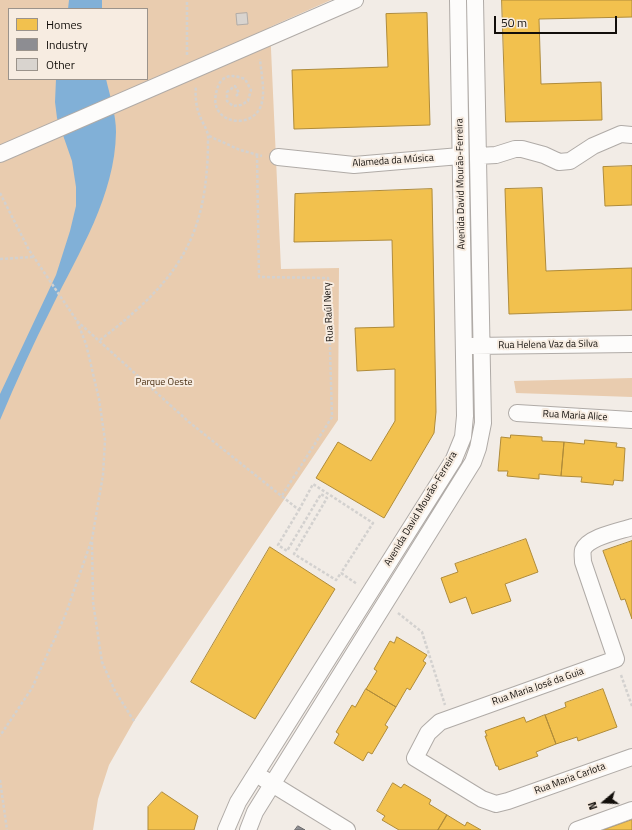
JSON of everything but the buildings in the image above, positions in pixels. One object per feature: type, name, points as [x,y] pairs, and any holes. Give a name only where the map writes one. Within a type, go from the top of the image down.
[{"type":"street","points":[[0,154],[190,70],[355,0]]},
{"type":"street","name":"Avenida David Mourão-Ferreira","points":[[226,830],[238,802],[370,593],[406,532],[454,459],[463,437],[465,416],[458,0]]},
{"type":"street","name":"Avenida David Mourão-Ferreira","points":[[248,830],[255,812],[387,603],[473,462],[478,448],[483,423],[475,0]]},
{"type":"street","points":[[478,156],[496,155],[515,149],[544,155],[559,162],[570,161],[593,146],[621,134],[632,135]]},
{"type":"street","name":"Alameda da Música","points":[[278,157],[354,165],[460,156]]},
{"type":"street","name":"Rua Helena Vaz da Silva","points":[[463,346],[632,344]]},
{"type":"street","name":"Rua Maria Alice","points":[[518,413],[632,420]]},
{"type":"street","points":[[616,660],[582,562],[583,550],[587,543],[595,539],[632,526]]},
{"type":"street","name":"Rua Maria José da Guia","points":[[508,801],[496,804],[482,799],[415,758],[428,733],[440,722],[449,718],[616,660]]},
{"type":"street","name":"Rua Maria Carlota","points":[[508,801],[632,757]]},
{"type":"street","points":[[256,774],[347,830]]},
{"type":"street","points":[[577,830],[632,810]]},
{"type":"path","points":[[100,340],[131,316],[156,292],[174,271],[191,241],[206,189],[209,136],[199,115],[187,53],[187,0]]},
{"type":"path","points":[[236,96],[238,90],[235,86],[227,92],[227,101],[233,106],[241,105],[248,101],[251,90],[245,79],[234,75],[226,77],[219,83],[215,98],[216,107],[222,116],[228,120],[241,122],[251,117],[260,107],[262,90],[259,50],[256,42]]},
{"type":"path","points":[[209,136],[257,155],[278,157]]},
{"type":"path","name":"Rua Raúl Nery","points":[[257,155],[259,277],[328,278],[332,418],[281,497]]},
{"type":"path","points":[[0,193],[19,233],[33,257],[77,321],[86,344],[99,399],[105,440],[103,475],[92,539],[65,616],[32,688],[0,736]]},
{"type":"path","points":[[0,259],[33,257]]},
{"type":"path","points":[[77,321],[100,340],[189,422],[299,510]]},
{"type":"path","points":[[313,484],[373,523],[341,573],[336,580],[294,554],[328,498],[321,494],[287,551],[278,545],[313,484]]},
{"type":"path","points":[[92,539],[93,602],[102,662],[115,692],[134,721]]},
{"type":"path","points":[[341,573],[370,593]]},
{"type":"path","points":[[387,603],[422,632],[449,718]]},
{"type":"path","points":[[616,660],[632,706]]},
{"type":"path","points":[[0,780],[7,830]]},
{"type":"green space","name":"Parque Oeste","points":[[0,0],[331,0],[270,27],[281,269],[339,268],[338,420],[134,721],[109,765],[98,799],[93,830],[0,830]]},
{"type":"green space","points":[[632,378],[632,397],[516,393],[514,381]]},
{"type":"water","points":[[69,0],[102,0],[102,8],[68,8]]},
{"type":"water","points":[[56,80],[106,80],[116,126],[114,156],[109,179],[94,223],[31,349],[0,420],[0,394],[56,275],[76,206],[76,187],[72,161],[57,118],[55,102]]}]
